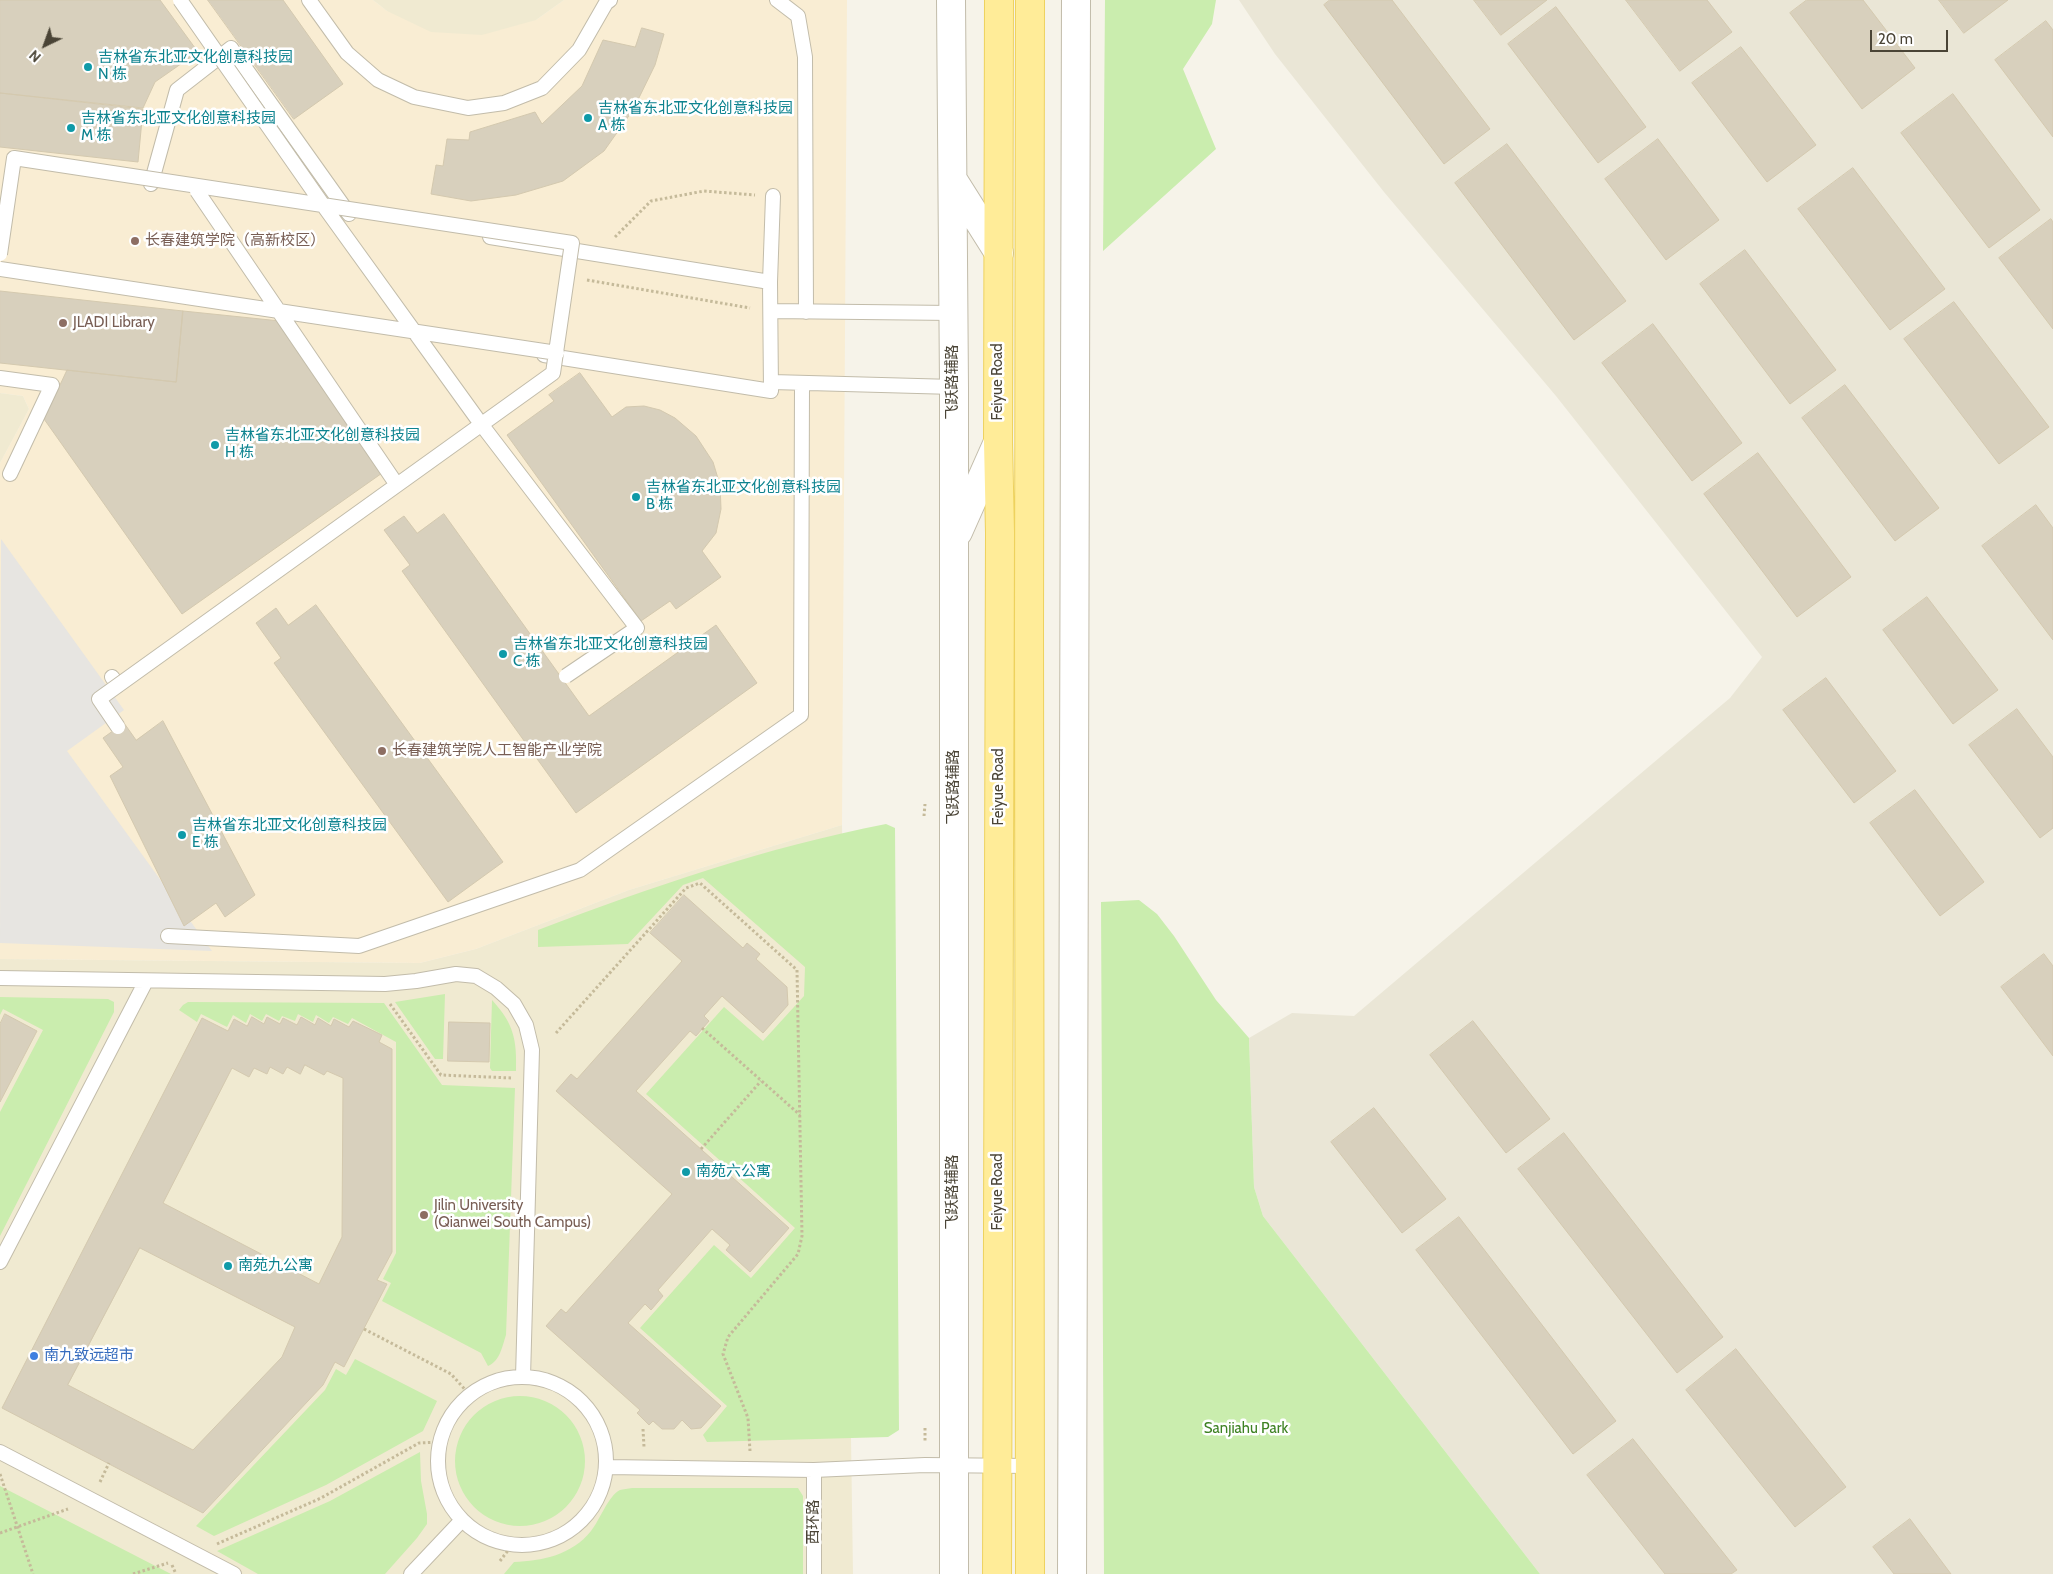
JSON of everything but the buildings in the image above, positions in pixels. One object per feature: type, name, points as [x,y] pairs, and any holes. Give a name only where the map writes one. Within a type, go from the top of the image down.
[{"type":"main road","name":"Feiyue Road","points":[[997,1574],[1000,533],[998,442],[999,0]]},
{"type":"main road","name":"Feiyue Road","points":[[1030,0],[1030,1574]]},
{"type":"street","name":"飞跃路辅路","points":[[951,0],[954,387],[954,1574]]},
{"type":"street","points":[[1072,1574],[1076,0]]},
{"type":"street","points":[[952,180],[999,252]]},
{"type":"street","points":[[954,541],[998,442]]},
{"type":"lane","points":[[180,0],[323,205],[481,424],[637,628],[566,676]]},
{"type":"lane","points":[[310,0],[347,53],[378,80],[414,97],[468,108],[504,103],[542,88],[579,50],[606,3],[610,0]]},
{"type":"lane","points":[[778,0],[798,16],[805,57],[806,312]]},
{"type":"lane","points":[[150,184],[177,90],[231,48],[349,215]]},
{"type":"lane","points":[[0,256],[14,158],[572,242],[553,373],[397,485],[115,681],[99,699],[118,727]]},
{"type":"lane","points":[[0,256],[15,162],[770,282]]},
{"type":"lane","points":[[197,191],[397,485]]},
{"type":"lane","points":[[0,269],[771,391],[770,282],[773,196]]},
{"type":"lane","points":[[0,269],[557,353]]},
{"type":"lane","points":[[771,311],[953,313]]},
{"type":"lane","points":[[0,378],[52,386],[10,474]]},
{"type":"lane","points":[[772,382],[954,387]]},
{"type":"lane","points":[[168,936],[358,946],[580,870],[801,715],[802,383]]},
{"type":"lane","points":[[0,978],[385,984],[456,974],[476,976],[496,988],[514,1004],[526,1025],[532,1050],[523,1377]]},
{"type":"lane","points":[[0,1262],[146,981]]},
{"type":"lane","points":[[523,1377],[551,1382],[574,1395],[593,1415],[604,1440],[607,1467],[600,1494],[586,1517],[565,1534],[539,1544],[512,1545],[485,1537],[462,1520],[446,1497],[438,1470],[440,1442],[451,1416],[470,1395],[495,1382],[523,1377]]},
{"type":"lane","points":[[0,1452],[234,1574]]},
{"type":"lane","points":[[607,1467],[814,1470],[1030,1466]]},
{"type":"lane","name":"西环路","points":[[814,1470],[814,1574]]},
{"type":"lane","points":[[411,1574],[462,1520]]},
{"type":"path","points":[[613,239],[650,201],[704,191],[773,196]]},
{"type":"path","points":[[567,277],[771,311]]},
{"type":"path","points":[[556,1033],[686,888],[700,883],[797,970],[802,1236],[798,1254],[728,1337],[723,1354],[748,1418],[752,1469]]},
{"type":"path","points":[[386,997],[441,1075],[531,1079]]},
{"type":"path","points":[[702,1028],[800,1115]]},
{"type":"path","points":[[701,1149],[761,1081]]},
{"type":"path","points":[[364,1329],[451,1374],[470,1395]]},
{"type":"path","points":[[214,1545],[321,1498],[419,1443],[440,1442]]},
{"type":"path","points":[[98,1485],[109,1463]]},
{"type":"path","points":[[0,1473],[33,1574]]},
{"type":"path","points":[[0,1533],[68,1509]]},
{"type":"path","points":[[500,1561],[512,1545]]},
{"type":"path","points":[[133,1574],[171,1562],[176,1574]]},
{"type":"shaded area","points":[[0,0],[373,0],[387,11],[536,20],[564,0],[847,0],[842,825],[629,890],[476,949],[420,963],[0,959],[0,463],[29,409],[23,396],[0,393]]},
{"type":"shaded area","points":[[373,0],[564,0],[536,20],[482,35],[431,32],[387,11]]},
{"type":"shaded area","points":[[1239,0],[2053,0],[2053,1574],[1540,1574],[1263,1216],[1254,1187],[1249,1038],[1292,1013],[1354,1016],[1730,698],[1762,657],[1556,396],[1384,192],[1275,54]]},
{"type":"shaded area","points":[[0,393],[23,396],[29,409],[0,463]]},
{"type":"shaded area","points":[[1,539],[124,710],[67,751],[212,951],[0,943]]},
{"type":"shaded area","name":"Jilin University (Qianwei South Campus)","points":[[842,825],[853,1574],[0,1574],[0,959],[420,963],[476,949],[629,890]]},
{"type":"green space","points":[[1105,0],[1216,0],[1212,24],[1183,69],[1216,149],[1103,251]]},
{"type":"green space","points":[[886,824],[895,828],[899,1430],[888,1437],[707,1442],[703,1435],[727,1406],[640,1328],[714,1245],[751,1278],[795,1228],[646,1094],[724,1007],[763,1041],[804,996],[805,967],[703,878],[683,885],[628,944],[538,947],[538,930],[666,884],[753,856],[842,833]]},
{"type":"green space","name":"Sanjiahu Park","points":[[1139,900],[1157,914],[1174,936],[1216,1000],[1249,1038],[1254,1187],[1263,1216],[1540,1574],[1104,1574],[1101,902]]},
{"type":"green space","points":[[445,994],[443,1059],[435,1059],[395,1002]]},
{"type":"green space","points":[[0,997],[108,999],[114,1002],[114,1012],[0,1236],[0,1112],[43,1030],[3,1009],[0,1015]]},
{"type":"green space","points":[[492,1000],[505,1017],[513,1033],[516,1050],[516,1071],[492,1071],[490,1068]]},
{"type":"green space","points":[[188,1002],[384,1003],[442,1085],[515,1088],[506,1335],[500,1353],[492,1364],[488,1366],[481,1353],[382,1301],[391,1283],[383,1279],[396,1253],[396,1042],[352,1018],[348,1024],[333,1017],[329,1023],[316,1015],[313,1022],[298,1014],[295,1021],[282,1016],[279,1021],[266,1014],[262,1021],[250,1014],[246,1023],[233,1015],[227,1027],[201,1014],[197,1022],[179,1010]]},
{"type":"green space","points":[[355,1359],[437,1401],[423,1431],[326,1485],[214,1536],[196,1526],[325,1390],[336,1369],[346,1375]]},
{"type":"green space","points":[[520,1396],[533,1397],[545,1401],[566,1415],[580,1436],[584,1448],[584,1474],[580,1486],[566,1507],[545,1521],[533,1525],[520,1526],[507,1525],[495,1521],[474,1507],[460,1486],[456,1474],[455,1461],[456,1448],[460,1436],[474,1415],[495,1401],[507,1397]]},
{"type":"green space","points":[[420,1452],[421,1481],[427,1524],[385,1574],[258,1574],[217,1551],[330,1501]]},
{"type":"green space","points":[[0,1486],[171,1574],[0,1574]]},
{"type":"green space","points":[[632,1488],[798,1488],[803,1496],[803,1574],[504,1574],[514,1562],[546,1558],[575,1546],[591,1531],[612,1497],[620,1490]]},
{"type":"place","name":"吉林省东北亚文化创意科技园 N 栋","points":[[88,67]]},
{"type":"place","name":"吉林省东北亚文化创意科技园 A 栋","points":[[588,118]]},
{"type":"place","name":"吉林省东北亚文化创意科技园 M 栋","points":[[71,128]]},
{"type":"place","name":"长春建筑学院（高新校区）","points":[[135,241]]},
{"type":"place","name":"JLADI Library","points":[[63,323]]},
{"type":"place","name":"吉林省东北亚文化创意科技园 H 栋","points":[[215,445]]},
{"type":"place","name":"吉林省东北亚文化创意科技园 B 栋","points":[[636,497]]},
{"type":"place","name":"吉林省东北亚文化创意科技园 C 栋","points":[[503,654]]},
{"type":"place","name":"长春建筑学院人工智能产业学院","points":[[382,751]]},
{"type":"place","name":"吉林省东北亚文化创意科技园 E 栋","points":[[182,835]]},
{"type":"place","name":"南苑六公寓","points":[[686,1172]]},
{"type":"place","name":"Jilin University (Qianwei South Campus)","points":[[424,1215]]},
{"type":"place","name":"南苑九公寓","points":[[228,1266]]},
{"type":"place","name":"南九致远超市","points":[[34,1356]]}]
